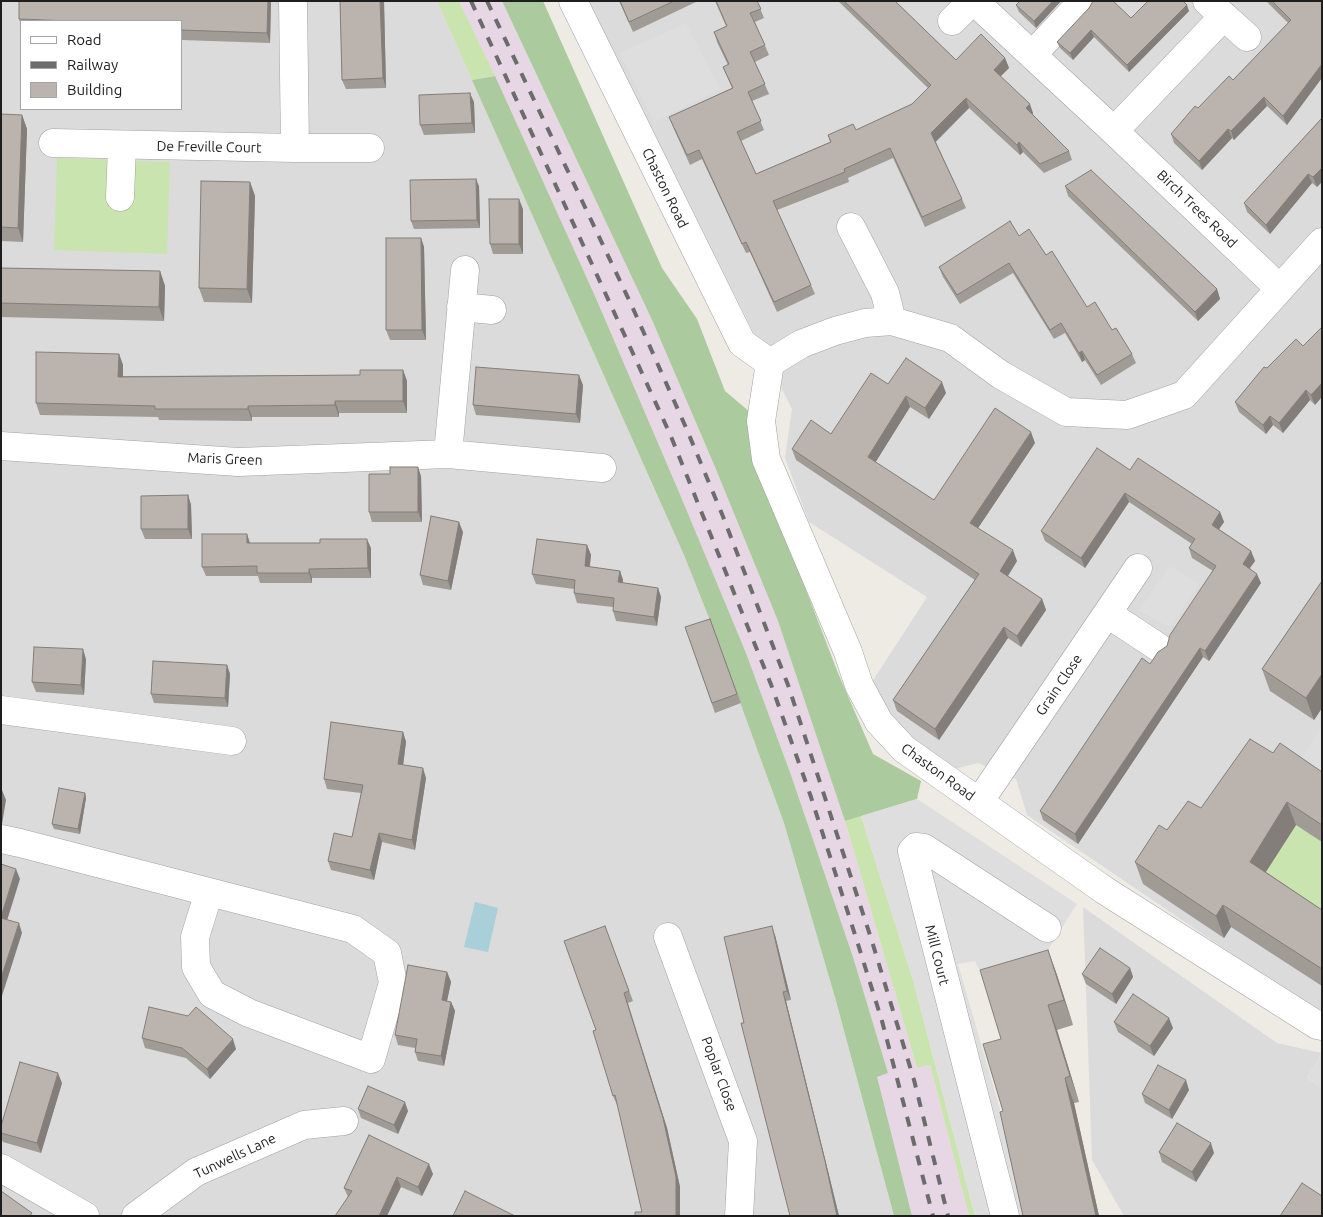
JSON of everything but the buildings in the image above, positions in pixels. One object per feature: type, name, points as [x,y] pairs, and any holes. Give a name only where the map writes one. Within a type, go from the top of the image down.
[{"type":"street","points":[[292,1],[295,148]]},
{"type":"street","name":"Chaston Road","points":[[573,1],[742,343],[770,363],[761,422],[766,459],[848,652],[859,686],[879,722],[904,749],[1104,890],[1317,1025],[1322,1026]]},
{"type":"street","name":"Birch Trees Road","points":[[952,21],[973,1],[1114,131],[1279,288]]},
{"type":"street","points":[[1032,55],[1080,4]]},
{"type":"street","points":[[1114,131],[1216,9],[1247,37]]},
{"type":"street","name":"De Freville Court","points":[[53,143],[122,146],[370,148]]},
{"type":"street","points":[[120,197],[122,146]]},
{"type":"street","points":[[851,227],[885,293],[892,321]]},
{"type":"street","points":[[770,363],[801,344],[835,331],[865,323],[892,321],[950,338],[1000,375],[1066,412],[1127,415],[1184,395],[1322,242]]},
{"type":"street","points":[[448,454],[465,270]]},
{"type":"street","points":[[461,308],[492,310]]},
{"type":"street","name":"Maris Green","points":[[1,446],[238,462],[448,454],[602,468]]},
{"type":"street","name":"Grain Close","points":[[979,802],[1138,568]]},
{"type":"street","points":[[1108,614],[1158,647]]},
{"type":"street","points":[[1,710],[232,741]]},
{"type":"street","points":[[1,839],[209,892],[353,929],[387,953],[393,983],[371,1059],[249,1013],[212,994],[196,967],[195,937],[209,892]]},
{"type":"street","name":"Mill Court","points":[[1005,1216],[912,851],[916,847],[924,848],[1047,928]]},
{"type":"street","name":"Poplar Close","points":[[668,938],[743,1141],[739,1216]]},
{"type":"street","name":"Tunwells Lane","points":[[136,1216],[196,1172],[304,1125],[344,1121]]},
{"type":"street","points":[[1,1168],[85,1216]]},
{"type":"shaded area","points":[[1,1],[437,1],[684,555],[713,628],[784,823],[836,1001],[894,1216],[1,1216]]},
{"type":"shaded area","points":[[459,1],[502,1],[652,320],[715,467],[778,621],[821,746],[845,821],[917,1068],[930,1065],[969,1216],[912,1216],[876,1077],[888,1073],[853,957],[791,775],[746,653],[595,296]]},
{"type":"shaded area","points":[[588,1],[1322,1],[1322,1012],[1316,1011],[1027,815],[1016,779],[978,763],[951,770],[895,732],[872,682],[927,597],[809,522],[785,458],[792,409]]},
{"type":"shaded area","points":[[686,23],[720,89],[654,122],[620,53]]},
{"type":"shaded area","points":[[1170,566],[1199,584],[1170,628],[1139,610]]},
{"type":"shaded area","points":[[1322,726],[1322,773],[1301,759]]},
{"type":"shaded area","points":[[917,799],[1077,904],[1037,967],[983,977],[975,961],[958,964],[1004,1124],[1025,1216],[975,1216],[913,980],[861,816]]},
{"type":"shaded area","points":[[1083,907],[1277,1043],[1322,1053],[1307,1078],[1322,1089],[1322,1216],[1124,1216],[1092,1160]]},
{"type":"shaded area","points":[[1322,1053],[1322,1089],[1307,1078]]},
{"type":"green space","points":[[437,1],[459,1],[495,76],[472,80]]},
{"type":"green space","points":[[502,1],[543,1],[662,268],[697,319],[725,391],[750,412],[774,507],[838,673],[873,754],[921,781],[917,799],[845,821],[778,621],[715,467],[652,320]]},
{"type":"green space","points":[[495,76],[595,296],[681,497],[746,653],[791,775],[853,957],[888,1073],[877,1077],[912,1216],[894,1216],[836,1001],[784,823],[713,628],[684,555],[472,80]]},
{"type":"green space","points":[[57,158],[170,162],[167,254],[54,250]]},
{"type":"green space","points":[[1310,801],[1322,809],[1322,916],[1258,884]]},
{"type":"green space","points":[[861,816],[913,980],[975,1216],[969,1216],[930,1065],[917,1068],[845,821]]},
{"type":"water","points":[[475,902],[498,908],[488,952],[464,947]]},
{"type":"railway","points":[[471,1],[670,434],[772,687],[811,797],[882,1021],[933,1216]]},
{"type":"railway","points":[[487,1],[631,304],[687,430],[722,514],[788,685],[871,938],[914,1080],[948,1216]]}]
